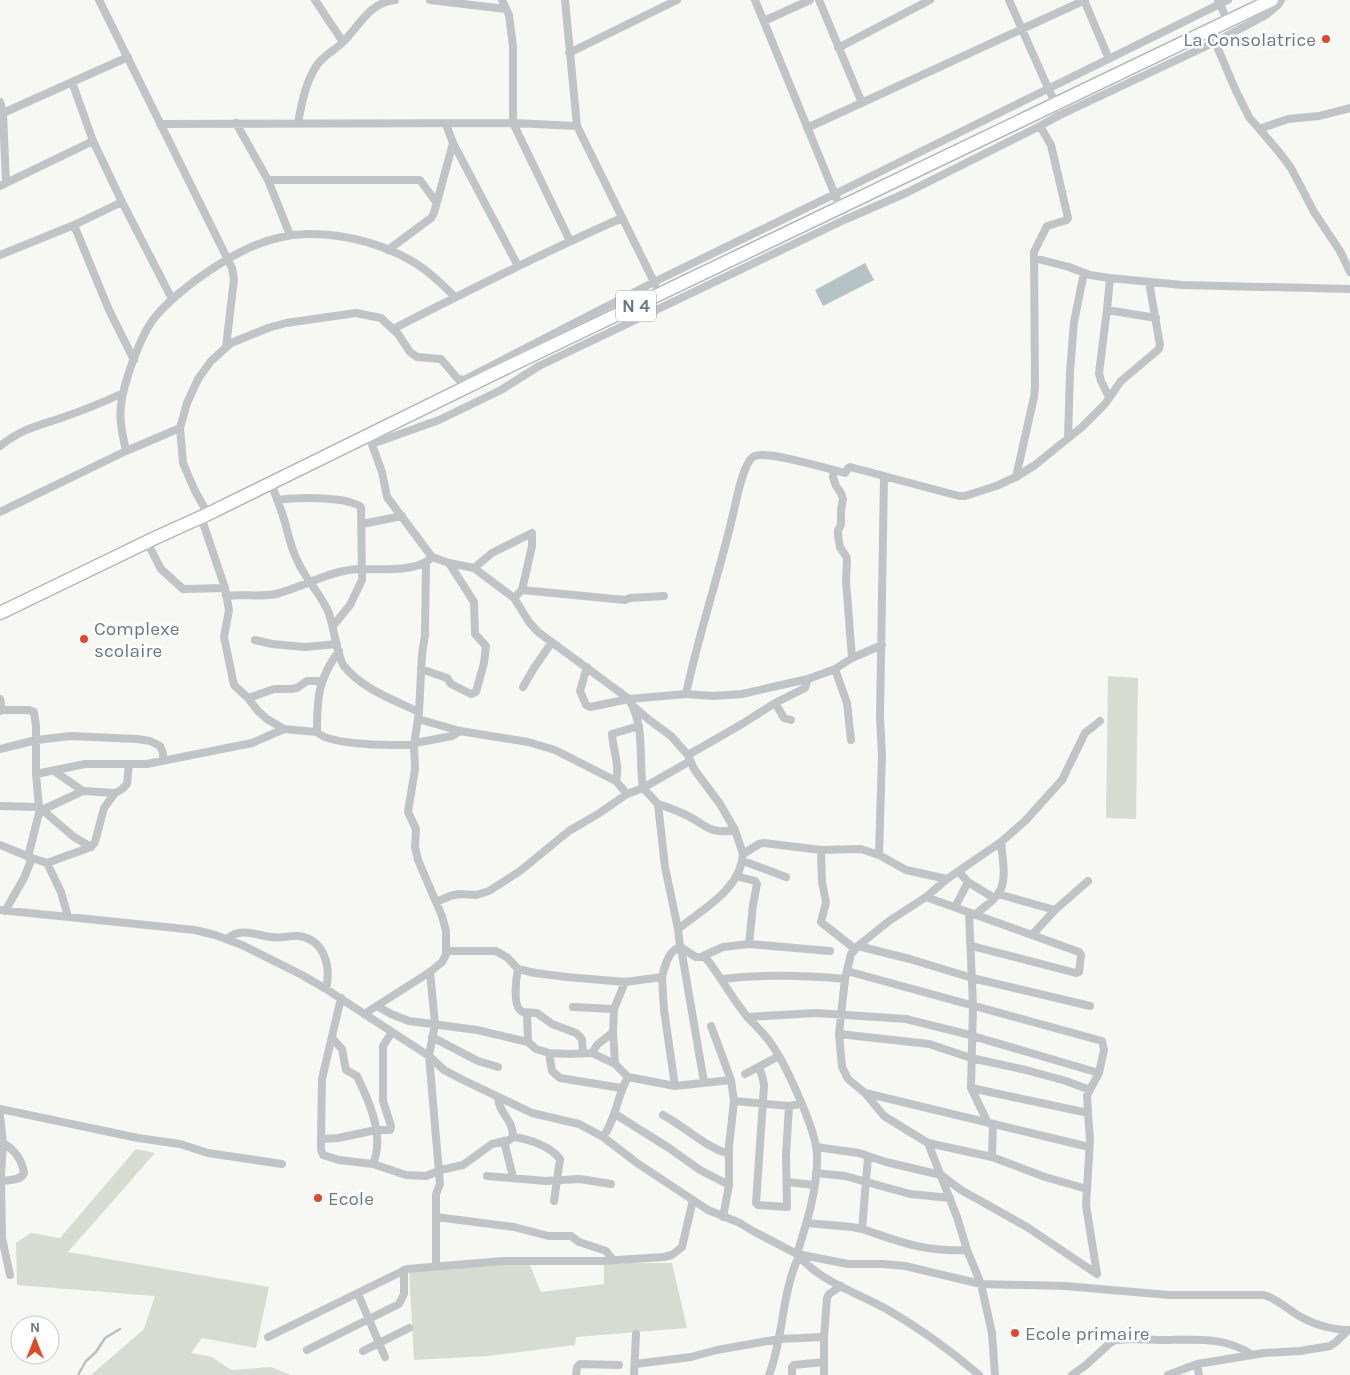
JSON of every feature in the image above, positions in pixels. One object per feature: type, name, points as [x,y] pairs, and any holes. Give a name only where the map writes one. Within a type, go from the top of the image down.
[{"type":"highway","name":"N 4","points":[[0,612],[204,516],[271,482],[370,439],[660,294],[1272,0]]},
{"type":"street","points":[[99,0],[228,258],[234,279],[226,347]]},
{"type":"street","points":[[315,0],[343,42]]},
{"type":"street","points":[[298,123],[305,88],[318,63],[343,42],[368,12],[378,5],[395,0]]},
{"type":"street","points":[[432,0],[506,9]]},
{"type":"street","points":[[502,0],[510,24],[513,46],[513,122],[570,241]]},
{"type":"street","points":[[565,0],[577,126],[660,294]]},
{"type":"street","points":[[569,53],[677,0]]},
{"type":"street","points":[[755,0],[840,207]]},
{"type":"street","points":[[764,21],[810,0]]},
{"type":"street","points":[[820,0],[862,104]]},
{"type":"street","points":[[838,48],[930,0]]},
{"type":"street","points":[[1009,0],[1056,104]]},
{"type":"street","points":[[807,128],[1084,0],[1109,60]]},
{"type":"street","points":[[364,1014],[430,972],[442,962],[447,950],[446,931],[418,860],[415,847],[416,829],[408,812],[415,769],[415,744],[419,715],[429,559],[385,493],[382,472],[370,439],[448,416],[501,390],[539,366],[844,220],[906,193],[1058,116],[1215,42],[1266,15],[1281,0]]},
{"type":"street","points":[[460,731],[452,736],[415,744],[363,744],[332,739],[317,732],[284,728],[266,719],[248,698],[236,688],[224,637],[230,613],[204,516],[183,463],[180,428],[187,403],[198,379],[211,361],[226,347],[240,339],[286,323],[356,313],[381,318],[393,329],[410,352],[417,357],[441,359],[458,378],[464,380],[654,282],[1048,88],[1109,60],[1222,1],[1228,22]]},
{"type":"street","points":[[1215,42],[1236,92],[1249,117],[1291,168],[1314,212],[1340,251],[1350,272]]},
{"type":"street","points":[[3,113],[128,57]]},
{"type":"street","points":[[72,82],[93,141],[172,300]]},
{"type":"street","points":[[0,102],[3,113],[3,184],[93,141]]},
{"type":"street","points":[[1259,129],[1288,119],[1319,116],[1350,108]]},
{"type":"street","points":[[160,124],[446,124],[513,122],[577,126]]},
{"type":"street","points":[[236,123],[268,180],[290,235]]},
{"type":"street","points":[[446,124],[453,144],[518,266]]},
{"type":"street","points":[[1016,477],[1035,392],[1034,248],[1047,226],[1067,220],[1068,218],[1050,145],[1040,126]]},
{"type":"street","points":[[388,250],[431,218],[453,144]]},
{"type":"street","points":[[268,180],[420,180],[436,202]]},
{"type":"street","points":[[0,255],[74,225],[122,202]]},
{"type":"street","points":[[393,329],[518,266],[622,218]]},
{"type":"street","points":[[74,225],[109,310],[134,360]]},
{"type":"street","points":[[126,451],[121,431],[123,393],[134,360],[151,323],[172,300],[228,258],[262,242],[290,235],[340,236],[400,254],[422,267],[455,297]]},
{"type":"street","points":[[1034,258],[1084,273],[1149,282],[1182,285],[1350,289]]},
{"type":"street","points":[[1068,438],[1070,364],[1074,322],[1084,273]]},
{"type":"street","points":[[1109,397],[1101,382],[1099,373],[1110,278]]},
{"type":"street","points":[[686,694],[695,653],[728,539],[739,490],[749,461],[758,455],[769,455],[845,472],[850,467],[965,496],[1016,477],[1035,465],[1095,415],[1121,381],[1159,349],[1156,318],[1149,282]]},
{"type":"street","points":[[1107,310],[1156,318]]},
{"type":"street","points":[[0,446],[12,436],[28,428],[90,408],[123,393]]},
{"type":"street","points":[[0,512],[126,451],[180,428]]},
{"type":"street","points":[[834,470],[833,477],[843,499],[838,536],[840,547],[847,558],[846,581],[852,658]]},
{"type":"street","points":[[879,854],[882,755],[880,717],[884,476]]},
{"type":"street","points":[[271,482],[291,546],[299,564],[322,599],[333,626],[343,665],[357,679],[419,715],[460,731],[541,745],[555,750],[616,781],[627,794]]},
{"type":"street","points":[[277,500],[301,497],[331,499],[357,505],[361,508],[362,580],[350,606],[333,626]]},
{"type":"street","points":[[362,524],[402,516]]},
{"type":"street","points":[[474,568],[492,553],[532,533],[532,546],[522,590],[514,598]]},
{"type":"street","points":[[147,542],[161,569],[183,589],[274,594],[329,575],[362,569],[406,568],[429,559],[474,568],[514,598],[528,622],[538,632],[587,667],[671,736],[689,758],[735,830],[743,857],[786,876]]},
{"type":"street","points":[[421,669],[447,678],[451,684],[471,694],[476,692],[484,663],[486,646],[475,634],[475,608],[472,598],[449,563]]},
{"type":"street","points":[[522,590],[625,600],[664,596]]},
{"type":"street","points":[[255,640],[272,644],[338,648]]},
{"type":"street","points":[[523,687],[552,642]]},
{"type":"street","points":[[587,667],[580,691],[586,705],[590,707],[686,694],[713,696],[742,694],[808,679],[835,669],[852,658],[882,645]]},
{"type":"street","points":[[317,732],[321,680],[338,648]]},
{"type":"street","points":[[835,669],[847,703],[851,740]]},
{"type":"street","points":[[436,902],[459,894],[476,895],[489,891],[520,871],[569,830],[598,814],[627,794],[643,788],[775,703],[804,688],[808,679]]},
{"type":"street","points":[[248,698],[274,689],[291,689],[307,681],[321,680]]},
{"type":"street","points":[[0,699],[0,710],[29,710],[34,712],[36,774],[40,809],[24,878],[3,911],[195,930],[215,934],[281,964],[341,998],[429,1056],[447,1072],[532,1113],[579,1124],[603,1137],[637,1163],[693,1200],[798,1255],[820,1274],[888,1310],[936,1340],[979,1375]]},
{"type":"street","points":[[630,702],[639,726],[643,788],[658,804],[685,814],[711,830],[720,832],[735,830]]},
{"type":"street","points":[[775,703],[784,718],[791,720]]},
{"type":"street","points":[[1089,1147],[865,1092],[848,1079],[842,1067],[839,1034],[846,975],[851,954],[889,921],[926,897],[1001,842],[1025,821],[1062,780],[1081,740],[1100,721]]},
{"type":"street","points":[[616,781],[617,760],[612,734],[639,726]]},
{"type":"street","points":[[36,774],[85,764],[147,764],[252,743],[284,728]]},
{"type":"street","points":[[0,749],[36,740],[77,735],[146,740],[160,746],[163,760]]},
{"type":"street","points":[[0,806],[40,809],[83,791],[114,793],[121,790],[127,784],[129,764]]},
{"type":"street","points":[[54,771],[83,791]]},
{"type":"street","points":[[0,845],[47,863],[91,847],[95,842],[104,808],[114,793]]},
{"type":"street","points":[[658,804],[665,867],[678,929],[704,1082]]},
{"type":"street","points":[[40,809],[74,837],[91,847]]},
{"type":"street","points":[[972,914],[996,896],[1002,884],[1001,842]]},
{"type":"street","points":[[678,929],[722,895],[736,876],[743,857],[759,844],[764,843],[821,850],[861,849],[879,854],[906,870],[947,880]]},
{"type":"street","points":[[821,850],[822,882],[826,902],[821,922],[857,948],[910,959],[972,978],[1090,1006]]},
{"type":"street","points":[[47,863],[60,892],[68,917]]},
{"type":"street","points":[[959,872],[968,882],[996,896],[1055,910]]},
{"type":"street","points":[[736,876],[755,881],[757,884],[752,905],[749,944]]},
{"type":"street","points":[[1032,935],[1055,910],[1088,881]]},
{"type":"street","points":[[955,908],[968,882]]},
{"type":"street","points":[[926,897],[1080,953],[1078,973],[972,946]]},
{"type":"street","points":[[972,914],[973,1036],[970,1088],[991,1123],[992,1157]]},
{"type":"street","points":[[227,939],[237,933],[256,933],[275,938],[296,936],[306,938],[320,948],[325,956],[328,971],[326,989]]},
{"type":"street","points":[[675,1086],[664,1010],[662,977],[669,957],[675,949],[681,948],[696,957],[723,948],[749,944],[830,951]]},
{"type":"street","points":[[447,950],[496,951],[508,958],[518,969],[535,973],[625,982],[662,977]]},
{"type":"street","points":[[703,956],[722,979],[747,1017],[762,1032],[779,1056],[813,1132],[816,1147],[816,1173],[807,1223],[790,1280],[779,1339],[769,1375]]},
{"type":"street","points":[[518,969],[517,1001],[519,1009],[527,1014],[528,1042]]},
{"type":"street","points":[[430,972],[435,1024],[429,1056],[440,1184],[436,1194],[436,1267]]},
{"type":"street","points":[[722,979],[760,975],[846,975],[973,1005],[1102,1041],[1104,1050],[1100,1073],[1087,1099],[1089,1147],[1086,1205],[1097,1274],[1105,1289]]},
{"type":"street","points":[[615,1064],[614,1009],[625,982]]},
{"type":"street","points":[[341,998],[322,1078],[321,1139],[322,1152],[326,1156],[339,1160],[373,1164],[402,1174],[429,1176],[439,1171],[463,1165],[492,1144],[513,1137],[535,1143],[558,1156],[560,1162],[554,1201]]},
{"type":"street","points":[[377,1006],[409,1021],[477,1030],[528,1042],[536,1049],[549,1053],[592,1053],[615,1064],[628,1077],[675,1086],[731,1080]]},
{"type":"street","points":[[573,1007],[614,1009]]},
{"type":"street","points":[[523,1012],[537,1013],[552,1024],[576,1033],[582,1039],[583,1054]]},
{"type":"street","points":[[747,1017],[841,1014],[906,1019],[973,1036],[1100,1073]]},
{"type":"street","points":[[712,1026],[731,1080],[734,1101],[729,1154],[729,1185],[723,1217]]},
{"type":"street","points":[[321,1139],[338,1138],[376,1130],[388,1131],[390,1128],[383,1101],[382,1046],[392,1032]]},
{"type":"street","points":[[592,1053],[597,1045],[613,1032]]},
{"type":"street","points":[[839,1034],[929,1044],[971,1058],[1066,1081],[1090,1090]]},
{"type":"street","points":[[432,1037],[478,1061],[498,1067]]},
{"type":"street","points":[[332,1038],[342,1050],[346,1070],[355,1074],[358,1078],[376,1130],[377,1150],[373,1164]]},
{"type":"street","points":[[549,1053],[552,1072],[560,1078],[622,1088]]},
{"type":"street","points":[[745,1074],[779,1056]]},
{"type":"street","points":[[759,1067],[763,1079],[756,1205],[786,1208],[789,1106]]},
{"type":"street","points":[[603,1137],[615,1114],[617,1100],[628,1077]]},
{"type":"street","points":[[970,1088],[1088,1113]]},
{"type":"street","points":[[865,1092],[884,1116],[928,1143],[992,1157],[1045,1177],[1087,1189]]},
{"type":"street","points":[[498,1097],[499,1106],[512,1126],[513,1137]]},
{"type":"street","points":[[734,1101],[789,1106],[801,1104]]},
{"type":"street","points":[[0,1109],[138,1138],[180,1144],[208,1153],[282,1164]]},
{"type":"street","points":[[615,1114],[700,1170],[729,1185]]},
{"type":"street","points":[[663,1115],[683,1127],[700,1141],[729,1154]]},
{"type":"street","points":[[0,1116],[3,1143],[0,1212],[2,1238],[10,1275]]},
{"type":"street","points":[[504,1141],[513,1177]]},
{"type":"street","points":[[1,1179],[18,1179],[24,1173],[18,1156],[10,1147],[3,1143]]},
{"type":"street","points":[[928,1143],[981,1284],[992,1334],[996,1375]]},
{"type":"street","points":[[816,1147],[848,1151],[941,1175],[961,1190],[1027,1227],[1097,1274]]},
{"type":"street","points":[[862,1229],[868,1157]]},
{"type":"street","points":[[816,1173],[845,1176],[910,1194],[950,1198]]},
{"type":"street","points":[[487,1176],[546,1181],[580,1179],[611,1184]]},
{"type":"street","points":[[786,1182],[814,1185]]},
{"type":"street","points":[[268,1337],[404,1270],[503,1261],[655,1259],[664,1257],[677,1251],[682,1246],[693,1200]]},
{"type":"street","points":[[436,1217],[514,1227],[548,1236],[571,1236],[579,1242],[606,1251],[613,1260]]},
{"type":"street","points":[[807,1223],[862,1229],[926,1249],[967,1250]]},
{"type":"street","points":[[798,1255],[848,1264],[905,1266],[981,1284],[1065,1286],[1169,1295],[1264,1296],[1272,1298],[1302,1318],[1321,1325],[1349,1330]]},
{"type":"street","points":[[307,1350],[401,1302],[405,1287],[404,1270]]},
{"type":"street","points":[[824,1375],[826,1298],[840,1286]]},
{"type":"street","points":[[358,1294],[385,1357]]},
{"type":"street","points":[[363,1351],[409,1328]]},
{"type":"street","points":[[1169,1375],[1197,1364],[1252,1355],[1300,1351],[1330,1346],[1349,1330]]},
{"type":"street","points":[[634,1375],[636,1334]]},
{"type":"street","points":[[635,1364],[691,1357],[717,1350],[779,1339],[824,1337]]},
{"type":"street","points":[[1072,1375],[1116,1340],[1202,1339],[1242,1348],[1252,1355]]},
{"type":"street","points":[[792,1375],[792,1367],[794,1365],[824,1362]]},
{"type":"street","points":[[576,1375],[577,1367],[580,1364],[618,1365]]},
{"type":"street","points":[[1197,1364],[1199,1375]]},
{"type":"shaded area","points":[[865,263],[874,280],[823,306],[815,290]]},
{"type":"shaded area","points":[[1108,676],[1138,678],[1136,819],[1106,818]]},
{"type":"shaded area","points":[[136,1149],[155,1153],[68,1252],[269,1287],[256,1348],[202,1338],[191,1353],[212,1357],[231,1370],[271,1367],[291,1375],[91,1375],[144,1329],[155,1296],[17,1285],[16,1243],[31,1233],[60,1238]]},
{"type":"shaded area","points":[[502,1263],[529,1263],[541,1292],[604,1284],[604,1263],[672,1263],[687,1328],[576,1337],[575,1345],[488,1356],[414,1360],[409,1271]]},
{"type":"waterway","points":[[78,1375],[86,1361],[96,1352],[105,1338],[120,1329]]},
{"type":"place","name":"La Consolatrice","points":[[1326,39]]},
{"type":"place","name":"Complexe scolaire","points":[[84,639]]},
{"type":"place","name":"Ecole","points":[[318,1198]]},
{"type":"place","name":"Ecole primaire","points":[[1015,1333]]}]
